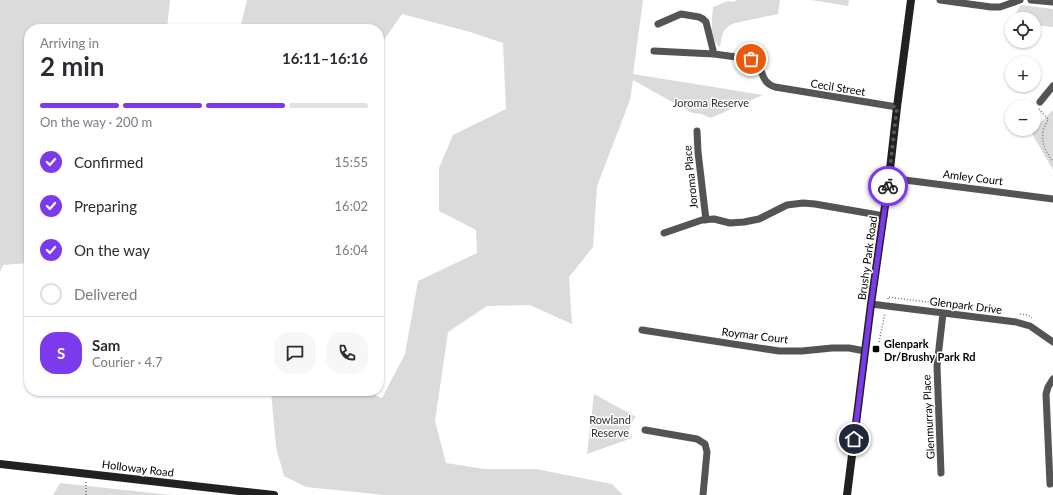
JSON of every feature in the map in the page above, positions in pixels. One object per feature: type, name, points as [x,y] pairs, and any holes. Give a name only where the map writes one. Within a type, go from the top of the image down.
[{"type":"main road","name":"Brushy Park Road","points":[[846,495],[889,178],[911,0]]},
{"type":"main road","name":"Holloway Road","points":[[0,464],[274,495]]},
{"type":"street","points":[[940,0],[992,7],[1000,7],[1020,0]]},
{"type":"street","points":[[1031,0],[1053,2]]},
{"type":"street","points":[[654,51],[714,54],[706,22],[703,19],[681,14],[658,24]]},
{"type":"street","name":"Cecil Street","points":[[714,54],[751,59],[755,61],[758,64],[765,82],[770,86],[897,107]]},
{"type":"street","points":[[1041,101],[1053,86]]},
{"type":"street","name":"Joroma Place","points":[[697,131],[706,220]]},
{"type":"street","name":"Amley Court","points":[[889,178],[1053,199]]},
{"type":"street","name":"Joroma Place","points":[[664,233],[702,220],[714,219],[730,223],[759,219],[787,205],[803,203],[884,216]]},
{"type":"street","name":"Glenpark Drive","points":[[871,304],[1016,322],[1030,326],[1053,342]]},
{"type":"street","name":"Glenmurray Place","points":[[941,473],[937,366],[943,313]]},
{"type":"street","name":"Roymar Court","points":[[642,330],[779,351],[849,348],[865,351]]},
{"type":"street","points":[[1050,484],[1046,394],[1053,379]]},
{"type":"street","points":[[645,430],[697,439],[705,444],[707,452],[703,495]]},
{"type":"path","points":[[1041,111],[1048,119],[1043,131],[1043,146],[1053,162]]},
{"type":"path","points":[[86,473],[86,495]]},
{"type":"green space","points":[[0,0],[170,0],[168,24],[24,24],[24,263],[3,265],[0,272]]},
{"type":"green space","name":"Joroma Reserve","points":[[247,0],[643,0],[633,74],[763,95],[711,118],[701,114],[692,113],[633,80],[630,100],[597,186],[593,247],[569,277],[572,324],[530,305],[487,306],[448,332],[435,421],[446,463],[484,469],[536,469],[612,484],[623,495],[384,495],[306,487],[284,476],[276,447],[271,396],[377,396],[382,398],[405,354],[418,281],[477,253],[476,230],[439,211],[439,168],[453,135],[506,109],[503,43],[470,32],[402,14],[384,40],[384,24],[241,24]]},
{"type":"green space","points":[[737,0],[780,0],[778,14],[730,25],[723,32],[720,47],[716,43],[713,34],[713,7],[728,1],[734,2]]},
{"type":"green space","points":[[811,0],[849,0],[848,6]]},
{"type":"green space","points":[[1021,5],[1053,9],[1053,27],[1041,26],[1041,12],[1016,12]]},
{"type":"green space","points":[[1053,110],[1053,170],[1033,136],[1041,136],[1041,122]]},
{"type":"green space","name":"Rowland Reserve","points":[[594,394],[636,417],[630,427],[630,435],[632,438],[587,454]]},
{"type":"green space","points":[[60,483],[171,495],[53,495]]},
{"type":"way so far","points":[[751,59],[758,64],[765,82],[770,86],[897,107],[888,186]]},
{"type":"place","name":"Glenpark Dr/Brushy Park Rd","points":[[876,349]]},
{"type":"route","points":[[854,439],[888,186]]}]
